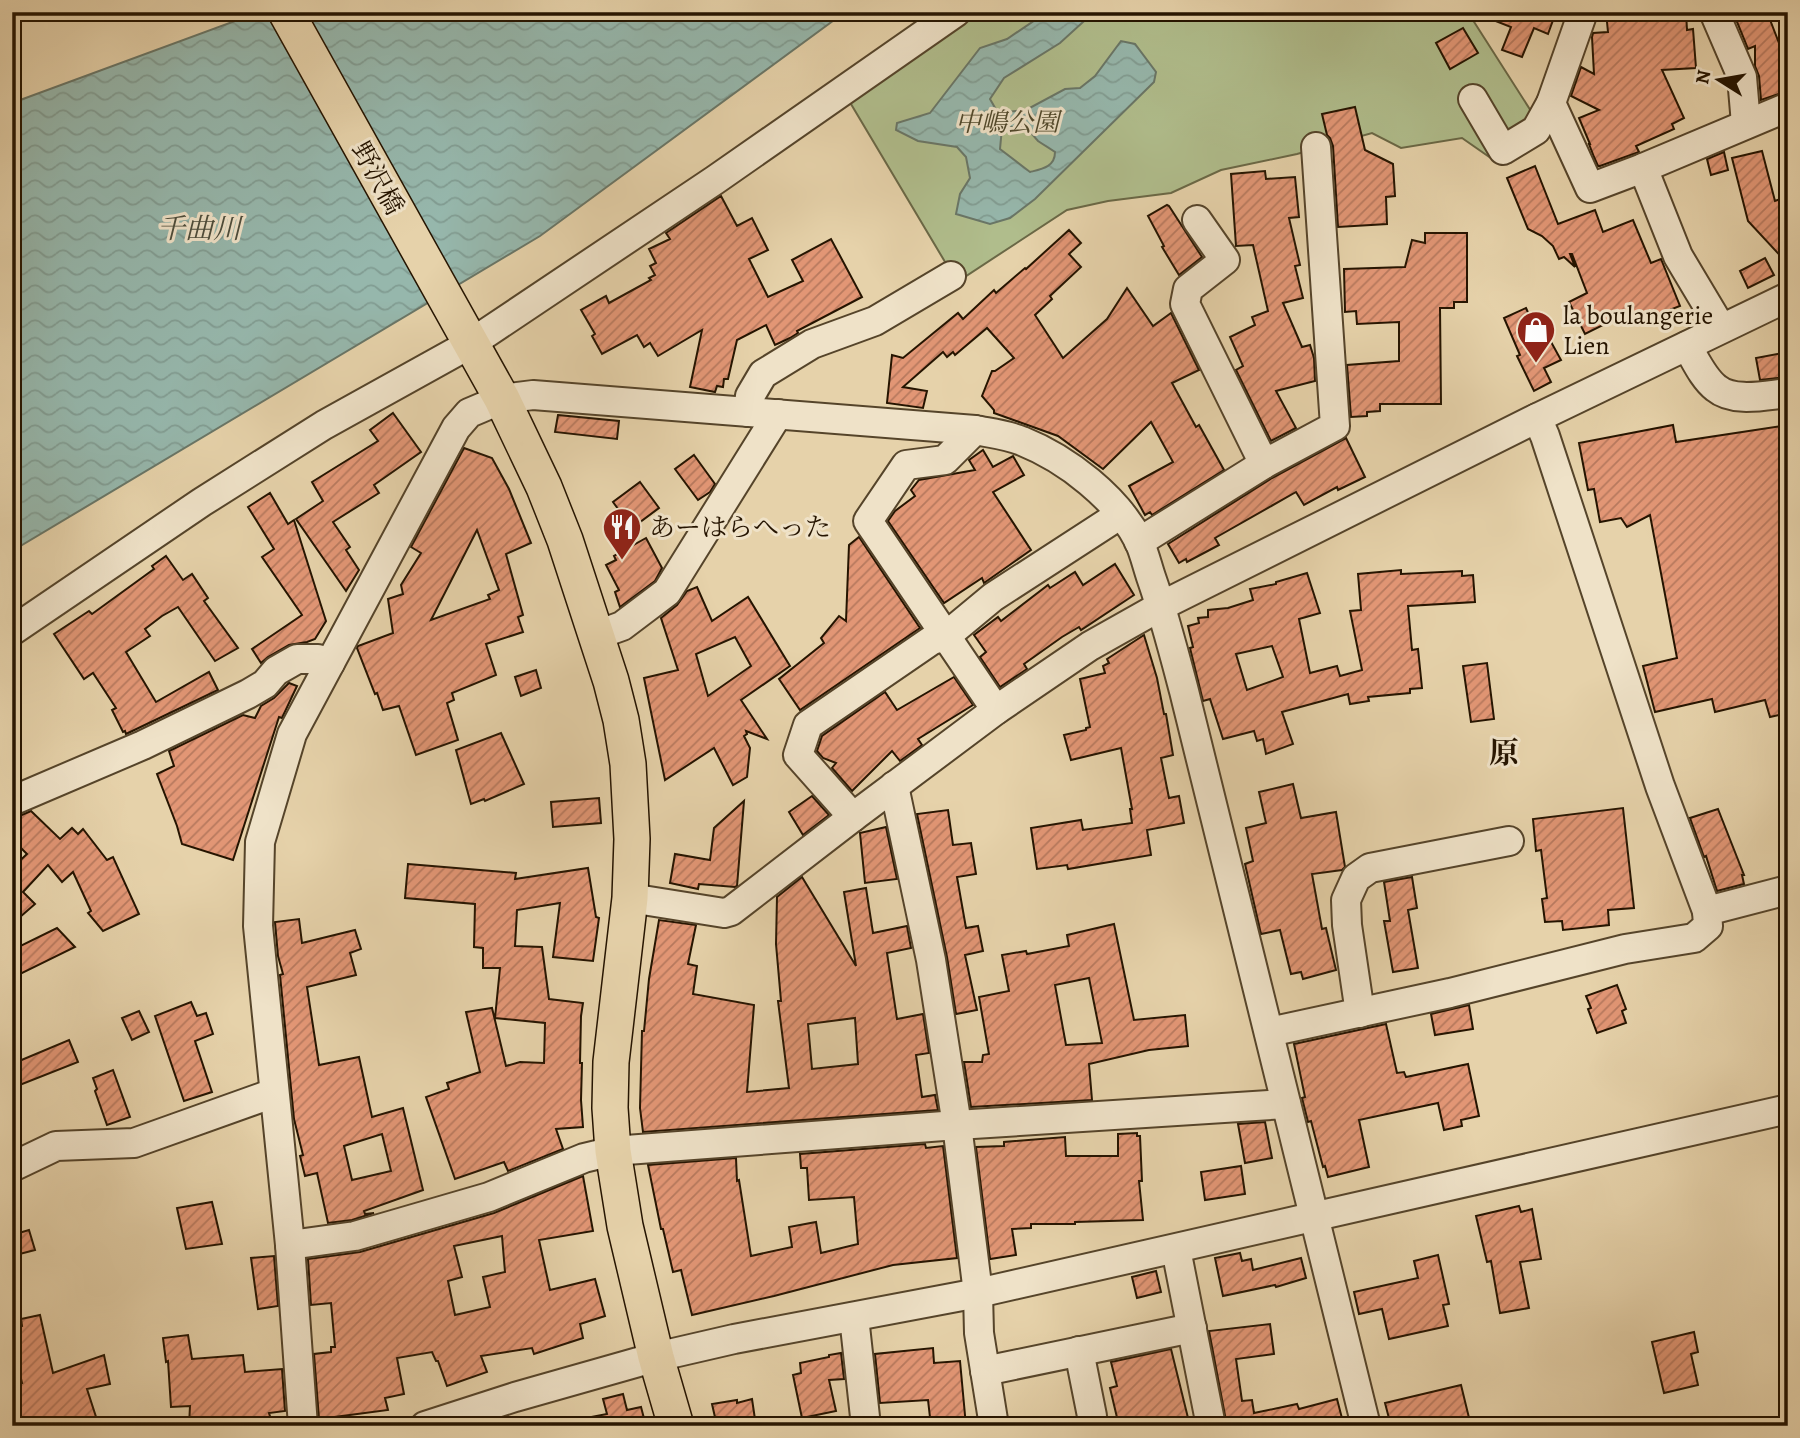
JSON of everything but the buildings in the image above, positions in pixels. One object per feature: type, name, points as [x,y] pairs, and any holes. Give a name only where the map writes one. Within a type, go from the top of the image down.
[{"type":"main road","name":"野沢橋","points":[[286,12],[502,399],[544,486],[561,529],[611,681],[628,764],[632,839],[630,898],[611,1062],[613,1151],[625,1226],[656,1357],[676,1426]]},
{"type":"street","points":[[12,631],[202,502],[313,432],[470,344],[726,172],[956,12]]},
{"type":"street","points":[[1473,100],[1503,150],[1536,130],[1551,103],[1583,12]]},
{"type":"street","points":[[1714,12],[1742,77],[1746,124]]},
{"type":"street","points":[[1551,103],[1590,188],[1788,107]]},
{"type":"street","points":[[1139,542],[1264,464],[1335,426],[1316,147]]},
{"type":"street","points":[[1643,168],[1678,256],[1721,328]]},
{"type":"street","points":[[1197,220],[1224,260],[1188,289],[1185,304],[1264,464]]},
{"type":"street","points":[[748,412],[750,396],[763,374],[812,344],[874,321],[951,276]]},
{"type":"street","points":[[630,898],[724,913],[731,911],[996,710],[1090,646],[1161,606],[1537,418],[1788,297]]},
{"type":"street","points":[[1687,345],[1716,389],[1730,395],[1745,396],[1788,393]]},
{"type":"street","points":[[303,1426],[290,1245],[258,926],[260,842],[292,734],[456,428],[468,413],[502,399],[533,396],[975,430],[1021,440],[1050,454],[1100,491],[1121,514],[1139,542],[1161,606],[1184,691],[1366,1426]]},
{"type":"street","points":[[597,635],[622,626],[667,592],[778,414]]},
{"type":"street","points":[[1269,1032],[1450,993],[1625,949],[1694,938],[1707,926],[1707,911],[1660,786],[1537,418]]},
{"type":"street","points":[[975,430],[946,460],[906,466],[867,521],[996,710]]},
{"type":"street","points":[[853,817],[798,755],[808,726],[932,640],[946,636],[993,597],[1121,514]]},
{"type":"street","points":[[12,801],[143,745],[248,694],[265,684],[276,671],[297,659],[318,659],[330,663]]},
{"type":"street","points":[[894,786],[930,960],[957,1125],[978,1293],[979,1333],[994,1426]]},
{"type":"street","points":[[1360,1013],[1346,900],[1356,878],[1370,868],[1509,841]]},
{"type":"street","points":[[1707,911],[1788,890]]},
{"type":"street","points":[[14,1162],[56,1146],[134,1143],[274,1093]]},
{"type":"street","points":[[290,1245],[355,1236],[488,1197],[584,1158],[613,1151],[1286,1104]]},
{"type":"street","points":[[425,1426],[656,1357],[734,1339],[978,1293],[1788,1109]]},
{"type":"street","points":[[1176,1249],[1211,1426]]},
{"type":"street","points":[[854,1317],[866,1426]]},
{"type":"street","points":[[985,1371],[1192,1328]]},
{"type":"street","points":[[1079,1351],[1092,1416]]},
{"type":"green space","name":"中嶋公園","points":[[980,12],[1470,12],[1545,133],[1498,163],[1462,138],[1401,148],[1372,133],[1297,154],[1221,170],[1171,193],[1108,201],[1067,210],[957,282],[848,99]]},
{"type":"water","name":"千曲川","points":[[249,12],[845,12],[540,236],[12,551],[12,103],[246,17]]},
{"type":"water","points":[[1047,12],[1094,12],[1060,43],[1004,78],[990,99],[998,113],[1026,110],[1065,89],[1080,88],[1095,76],[1121,41],[1135,44],[1156,72],[1154,82],[1035,199],[1010,218],[990,224],[956,214],[960,194],[970,178],[966,157],[957,147],[918,141],[896,130],[897,123],[930,113],[980,48],[1007,39]],"holes":[[[1025,126],[1038,141],[1055,152],[1053,161],[1047,167],[1030,172],[1000,149],[1002,128]]]},
{"type":"place","name":"la boulangerie Lien","points":[[1536,364]]},
{"type":"place","name":"あーはらへった","points":[[622,561]]},
{"type":"district","name":"原","points":[[1504,753]]}]
